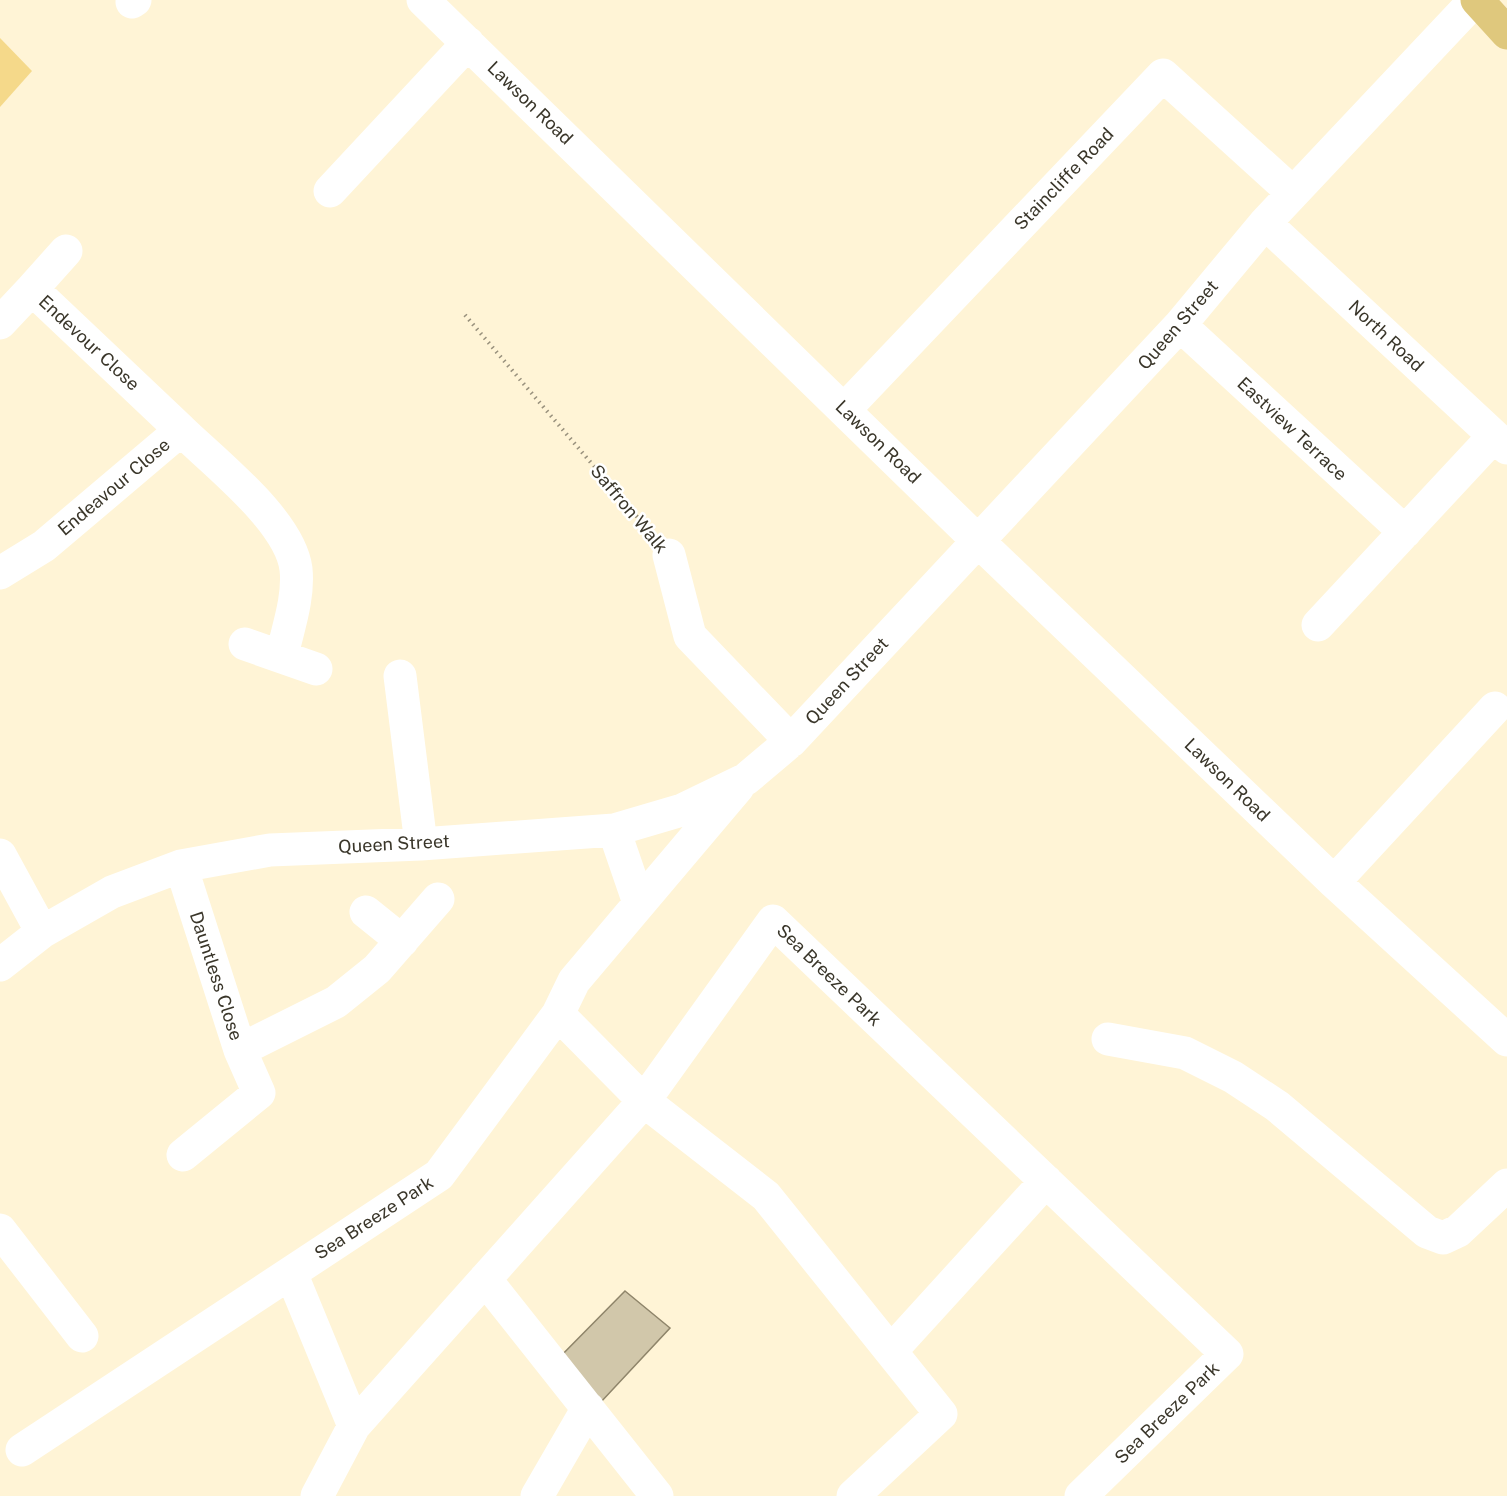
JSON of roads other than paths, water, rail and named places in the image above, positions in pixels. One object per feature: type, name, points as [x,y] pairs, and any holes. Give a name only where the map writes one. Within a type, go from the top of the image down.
[{"type":"main road","points":[[1476,0],[1507,33]]},
{"type":"street","name":"Lawson Road","points":[[423,0],[978,541],[1334,882],[1507,1040]]},
{"type":"street","name":"Queen Street","points":[[0,965],[42,932],[112,892],[181,866],[270,850],[421,844],[614,830],[682,810],[746,779],[791,741],[1180,325],[1293,193],[1476,0]]},
{"type":"street","points":[[330,191],[468,43]]},
{"type":"street","name":"Staincliffe Road","points":[[844,410],[1163,75],[1293,193]]},
{"type":"street","name":"North Road","points":[[1265,224],[1500,442]]},
{"type":"street","points":[[32,289],[66,251]]},
{"type":"street","name":"Endevour Close","points":[[0,323],[32,289],[181,430]]},
{"type":"street","name":"Eastview Terrace","points":[[1180,325],[1405,532]]},
{"type":"street","name":"Endeavour Close","points":[[0,573],[44,546],[181,430],[259,504],[290,548],[296,569],[295,601],[282,655]]},
{"type":"street","points":[[1318,626],[1405,532],[1500,442]]},
{"type":"street","name":"Saffron Walk","points":[[669,555],[690,636],[791,741]]},
{"type":"street","points":[[245,644],[282,655],[316,669]]},
{"type":"street","points":[[400,676],[421,844]]},
{"type":"street","points":[[1334,882],[1495,708]]},
{"type":"street","name":"Sea Breeze Park","points":[[22,1450],[439,1175],[558,1014],[574,981],[746,779]]},
{"type":"street","points":[[614,830],[639,903]]},
{"type":"street","points":[[0,855],[42,932]]},
{"type":"street","name":"Dauntless Close","points":[[181,866],[240,1050],[336,1002],[377,969],[438,898]]},
{"type":"street","points":[[366,912],[402,941]]},
{"type":"street","name":"Sea Breeze Park","points":[[317,1496],[354,1426],[644,1101],[773,921],[1227,1354],[1081,1496]]},
{"type":"street","points":[[558,1014],[644,1101],[766,1196],[941,1414],[853,1496]]},
{"type":"street","points":[[1108,1039],[1185,1053],[1233,1077],[1277,1106],[1427,1232],[1443,1238],[1458,1231],[1507,1185]]},
{"type":"street","points":[[183,1155],[259,1094],[240,1050]]},
{"type":"street","points":[[891,1352],[1046,1181]]},
{"type":"street","points":[[1,1231],[82,1336]]},
{"type":"street","points":[[291,1273],[354,1426]]},
{"type":"street","points":[[485,1279],[657,1496]]},
{"type":"street","points":[[537,1496],[588,1408]]}]
